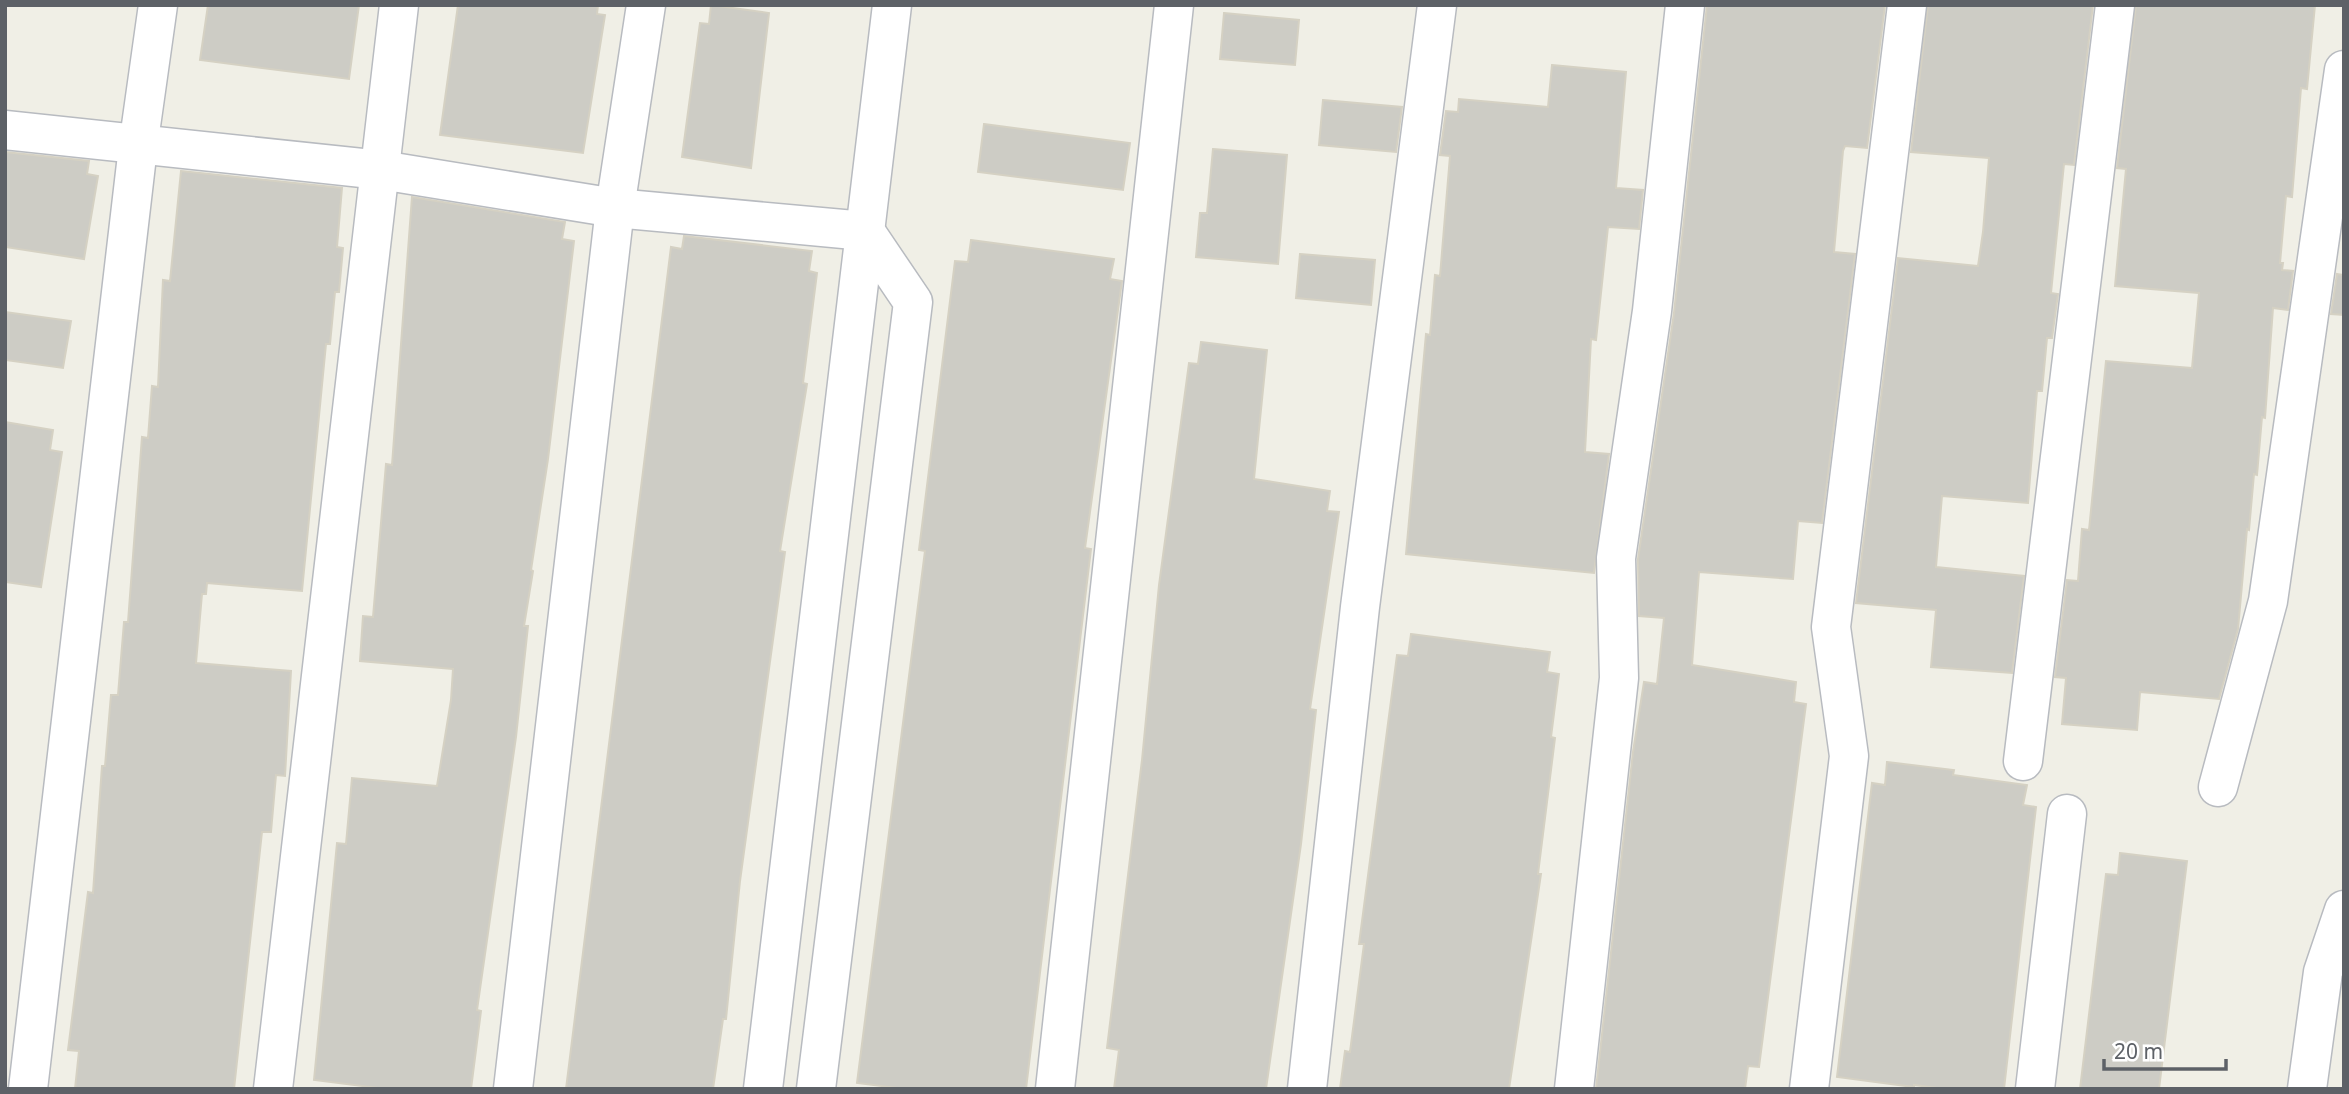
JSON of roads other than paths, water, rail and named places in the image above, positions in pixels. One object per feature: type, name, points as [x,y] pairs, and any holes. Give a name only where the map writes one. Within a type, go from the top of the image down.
[{"type":"street","points":[[28,1089],[138,147],[158,5]]},
{"type":"street","points":[[273,1089],[399,5]]},
{"type":"street","points":[[513,1089],[615,208],[646,5]]},
{"type":"street","points":[[763,1089],[892,5]]},
{"type":"street","points":[[1055,1089],[1174,5]]},
{"type":"street","points":[[1307,1089],[1360,607],[1437,5]]},
{"type":"street","points":[[1574,1089],[1619,678],[1616,558],[1652,311],[1685,5]]},
{"type":"street","points":[[1810,1089],[1849,756],[1830,627],[1907,5]]},
{"type":"street","points":[[2023,761],[2115,5]]},
{"type":"street","points":[[2218,788],[2268,601],[2344,70]]},
{"type":"street","points":[[5,130],[138,147],[381,170],[615,208],[865,231]]},
{"type":"street","points":[[816,1089],[913,302],[865,231]]},
{"type":"street","points":[[2035,1089],[2067,814]]},
{"type":"street","points":[[2307,1089],[2323,972],[2344,909]]}]
